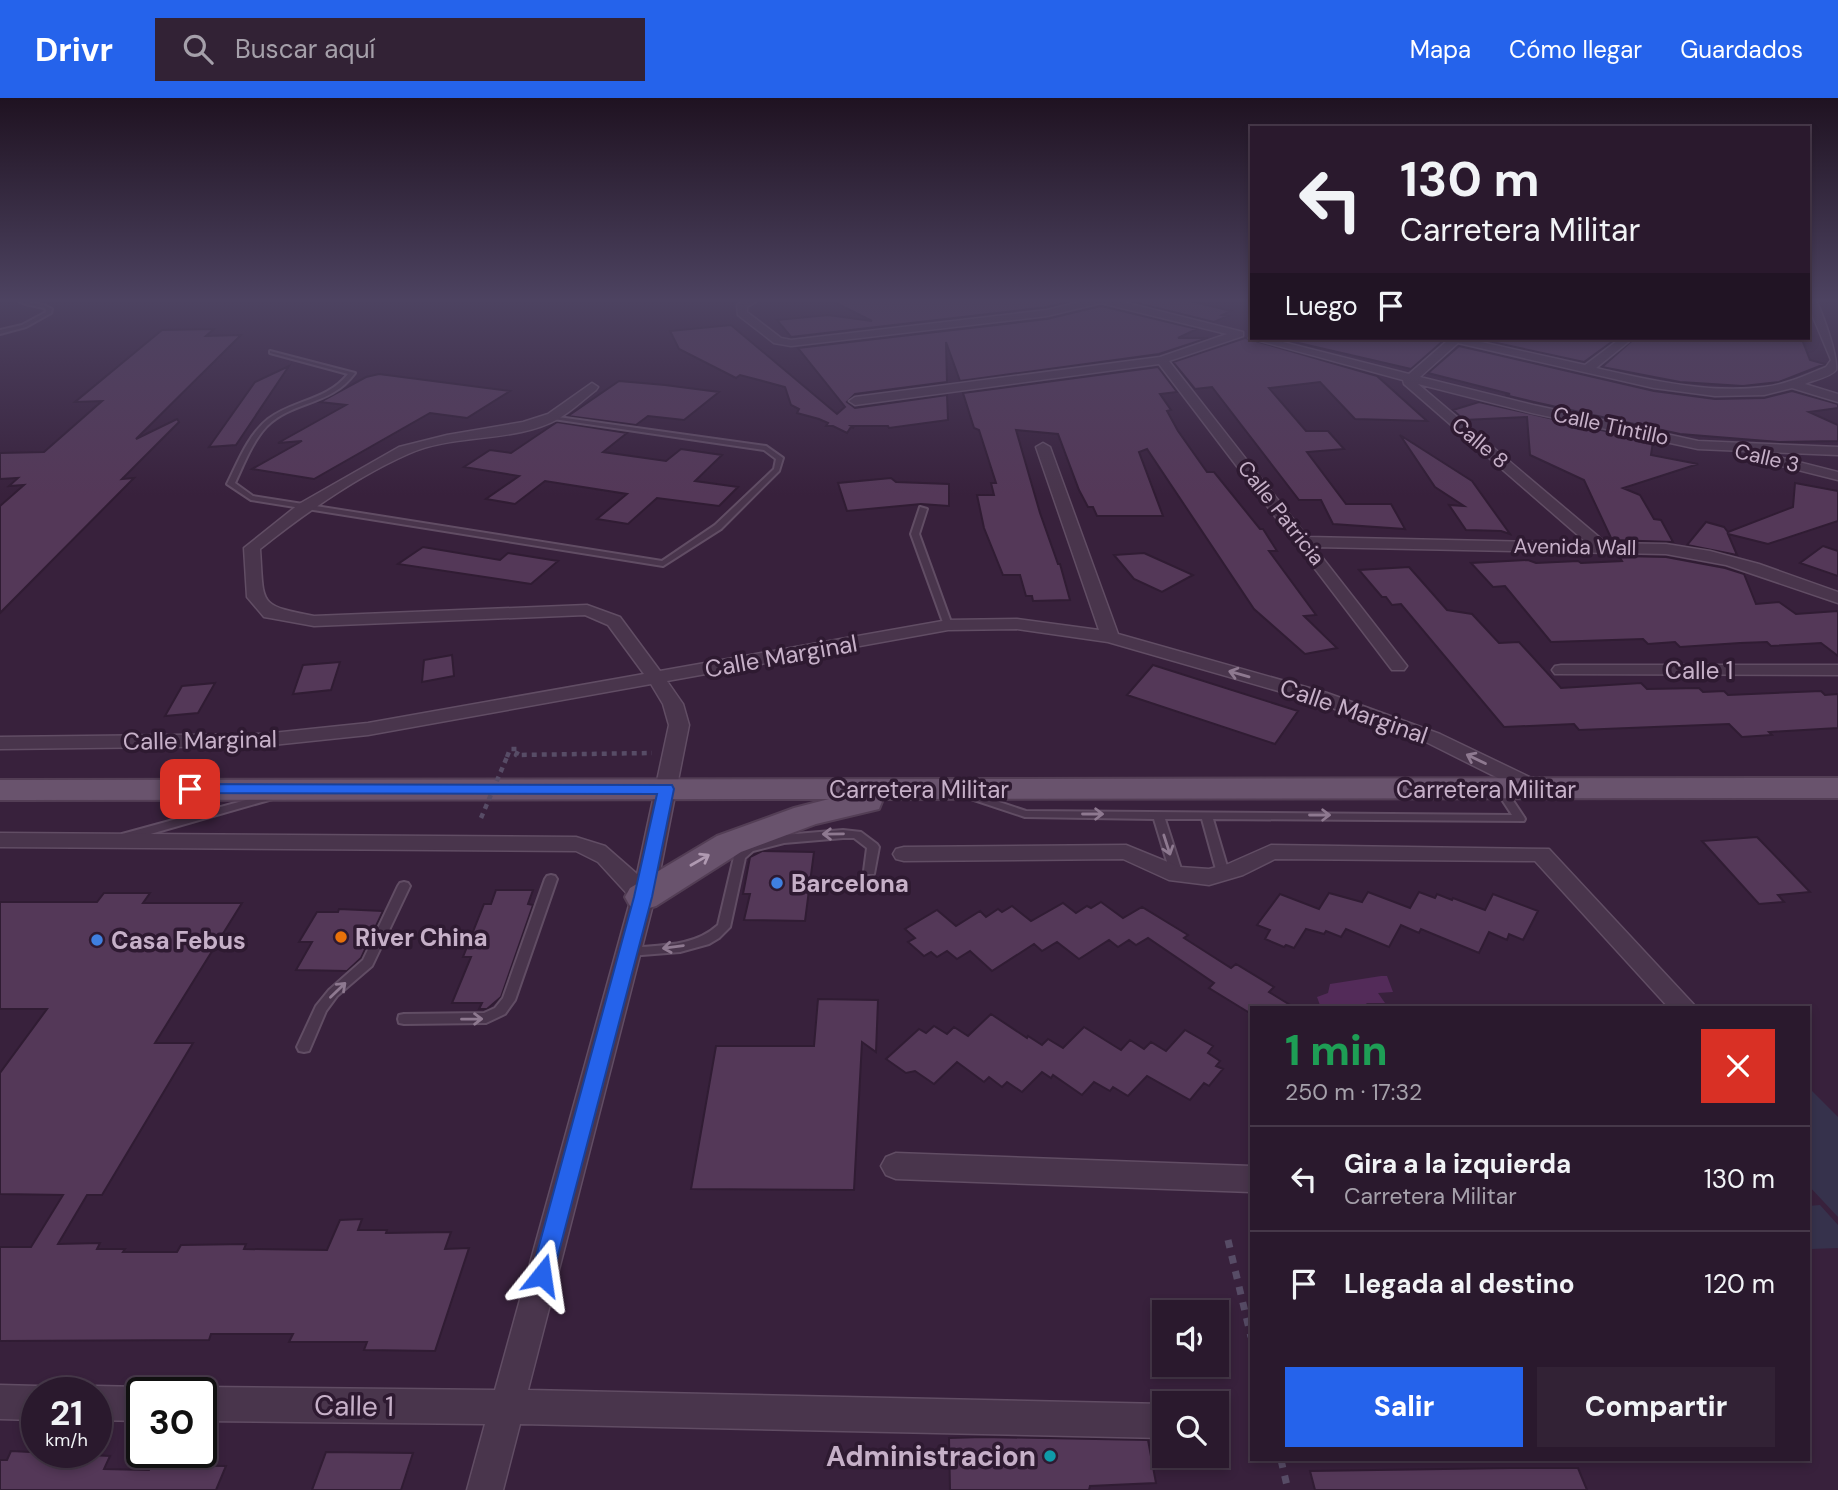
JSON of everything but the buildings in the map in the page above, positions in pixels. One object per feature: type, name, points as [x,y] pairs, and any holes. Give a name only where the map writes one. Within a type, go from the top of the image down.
[{"type":"main road","name":"Carretera Militar","points":[[0,790],[1838,788]]},
{"type":"main road","points":[[643,897],[729,844],[806,816],[913,789]]},
{"type":"street","points":[[855,401],[1125,365]]},
{"type":"street","name":"Calle Patricia","points":[[1166,365],[1398,666]]},
{"type":"street","name":"Calle Tintillo","points":[[1364,365],[1544,412],[1698,445],[1725,448]]},
{"type":"street","points":[[1412,377],[1425,365]]},
{"type":"street","points":[[1570,365],[1654,384],[1715,392],[1764,391],[1793,384],[1830,370],[1834,365]]},
{"type":"street","points":[[1587,369],[1592,365]]},
{"type":"street","name":"Calle 8","points":[[1412,377],[1408,382],[1601,547]]},
{"type":"street","points":[[1793,384],[1838,398]]},
{"type":"street","points":[[485,1490],[643,897],[679,725],[673,704],[614,621],[587,610],[314,621],[270,613],[255,597],[251,548],[304,507],[404,450],[447,439],[525,426],[553,417],[592,387]]},
{"type":"street","points":[[1043,447],[1110,637]]},
{"type":"street","name":"Calle 3","points":[[1725,448],[1838,451]]},
{"type":"street","name":"Calle 3","points":[[1725,448],[1838,476]]},
{"type":"street","name":"Avenida Wall","points":[[1303,542],[1601,547],[1705,553],[1838,598]]},
{"type":"street","name":"Calle Marginal","points":[[0,743],[263,740],[368,729],[948,625],[1017,624],[1110,637],[1320,697],[1433,738],[1538,789]]},
{"type":"street","name":"Calle 1","points":[[1561,670],[1838,670]]},
{"type":"street","points":[[0,840],[576,844],[593,847],[608,856],[643,897]]},
{"type":"street","points":[[904,854],[1126,852],[1177,875],[1209,877],[1271,852],[1541,853],[1682,1006]]},
{"type":"street","points":[[896,1166],[1250,1179]]},
{"type":"street","points":[[0,1402],[21,1403]]},
{"type":"street","name":"Calle 1","points":[[217,1404],[507,1407],[1152,1421]]},
{"type":"lane","points":[[321,365],[352,373],[347,382],[332,392],[273,417],[259,430],[231,484],[251,498],[663,564],[718,527],[777,470],[780,458],[766,448],[553,417]]},
{"type":"lane","points":[[923,509],[915,534],[948,625]]},
{"type":"lane","points":[[116,840],[302,788]]},
{"type":"lane","points":[[952,789],[1025,814],[1520,819],[1500,789]]},
{"type":"lane","points":[[1158,815],[1177,875]]},
{"type":"lane","points":[[1206,815],[1223,873]]},
{"type":"lane","points":[[628,952],[687,945],[707,941],[717,935],[724,927],[740,857],[749,848],[814,835],[857,835],[873,847],[870,871]]},
{"type":"lane","points":[[404,1019],[486,1018],[500,1011],[509,1000],[551,879]]},
{"type":"lane","points":[[304,1047],[321,1010],[333,993],[368,963],[404,886]]},
{"type":"path","points":[[481,818],[510,748],[519,749],[516,755],[674,752]]},
{"type":"path","points":[[1228,1240],[1250,1334]]},
{"type":"path","points":[[1281,1461],[1288,1490]]},
{"type":"shaded area","points":[[1387,976],[1393,992],[1378,993],[1385,1003],[1320,1006],[1317,997],[1328,993],[1330,984]]},
{"type":"shaded area","points":[[1810,1089],[1838,1117],[1838,1217],[1810,1187]]},
{"type":"shaded area","points":[[1820,1205],[1838,1225],[1838,1248],[1811,1249],[1810,1206]]},
{"type":"place","name":"Barcelona","points":[[777,883]]},
{"type":"place","name":"River China","points":[[341,937]]},
{"type":"place","name":"Casa Febus","points":[[97,940]]},
{"type":"place","name":"Administracion","points":[[1050,1456]]},
{"type":"route","points":[[190,789],[666,789],[643,897],[542,1275]]}]
